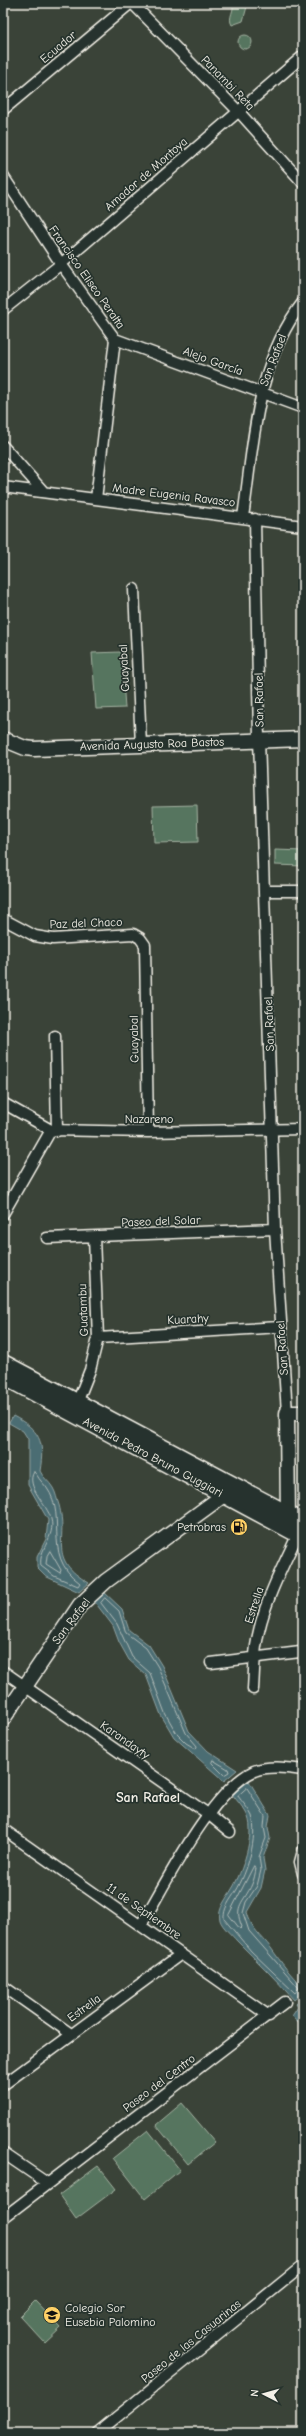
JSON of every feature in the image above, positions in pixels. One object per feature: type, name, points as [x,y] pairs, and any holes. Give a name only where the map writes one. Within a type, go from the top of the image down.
[{"type":"main road","name":"Avenida Pedro Bruno Guggiari","points":[[3,1363],[288,1513],[298,1530]]},
{"type":"main road","name":"Avenida Pedro Bruno Guggiari","points":[[3,1376],[224,1495],[298,1530]]},
{"type":"street","name":"Ecuador","points":[[3,110],[131,3]]},
{"type":"street","name":"Panambi Reta","points":[[131,3],[239,112],[303,183]]},
{"type":"street","name":"Amador de Montoya","points":[[3,310],[61,264],[303,56]]},
{"type":"street","name":"Francisco Eliseo Peralta","points":[[3,176],[61,264],[115,339],[96,499]]},
{"type":"street","name":"San Rafael","points":[[243,517],[261,392],[276,347],[286,326],[303,302]]},
{"type":"street","name":"Alejo García","points":[[115,339],[303,408]]},
{"type":"street","points":[[3,446],[43,491]]},
{"type":"street","name":"Madre Eugenia Ravasco","points":[[3,486],[303,526]]},
{"type":"street","name":"San Rafael","points":[[255,519],[259,739],[266,891],[275,1229],[280,1327],[287,1412],[288,1513]]},
{"type":"street","name":"Guayabal","points":[[134,589],[141,745]]},
{"type":"street","name":"Avenida Augusto Roa Bastos","points":[[4,742],[34,749],[259,739],[303,739]]},
{"type":"street","points":[[266,891],[303,891]]},
{"type":"street","name":"Paz del Chaco","points":[[3,920],[35,936],[53,939],[133,934],[145,945]]},
{"type":"street","name":"Guayabal","points":[[145,945],[148,1132]]},
{"type":"street","points":[[3,1214],[54,1131],[55,1036]]},
{"type":"street","name":"Nazareno","points":[[3,1103],[54,1131],[148,1132],[303,1129]]},
{"type":"street","name":"Paseo del Solar","points":[[47,1238],[275,1229]]},
{"type":"street","name":"Guatambu","points":[[77,1403],[90,1370],[98,1338],[94,1237]]},
{"type":"street","name":"Kuarahy","points":[[98,1338],[280,1327]]},
{"type":"street","points":[[287,1412],[303,1412]]},
{"type":"street","name":"San Rafael","points":[[3,1719],[80,1605],[90,1595],[106,1581],[237,1485]]},
{"type":"street","name":"Estrella","points":[[253,1689],[255,1656],[261,1622],[269,1598],[298,1530]]},
{"type":"street","points":[[211,1663],[255,1656],[300,1652]]},
{"type":"street","name":"Karandayty","points":[[3,1671],[208,1814],[230,1832]]},
{"type":"street","points":[[141,1924],[208,1814],[225,1792],[246,1776],[268,1768],[303,1770]]},
{"type":"street","name":"11 de Septiembre","points":[[3,1829],[141,1924],[269,2016]]},
{"type":"street","points":[[303,1851],[300,1862],[303,1874]]},
{"type":"street","name":"Estrella","points":[[3,2085],[181,1954]]},
{"type":"street","points":[[3,1986],[71,2034]]},
{"type":"street","name":"Paseo del Centro","points":[[3,2218],[47,2183],[269,2016],[285,2002]]},
{"type":"street","points":[[3,2153],[47,2183]]},
{"type":"street","name":"Paseo de las Casuarinas","points":[[97,2433],[300,2268]]},
{"type":"green space","points":[[232,3],[248,3],[243,21],[232,25],[230,19],[233,8]]},
{"type":"green space","points":[[242,35],[248,35],[252,39],[252,45],[248,49],[242,49],[238,45],[238,39]]},
{"type":"green space","points":[[121,652],[125,708],[96,709],[92,653]]},
{"type":"green space","points":[[197,805],[198,842],[154,843],[153,806]]},
{"type":"green space","points":[[275,850],[303,851],[303,866],[275,865]]},
{"type":"green space","points":[[182,2103],[215,2142],[188,2164],[156,2125]]},
{"type":"green space","points":[[148,2130],[180,2170],[145,2199],[113,2158]]},
{"type":"green space","points":[[98,2166],[116,2189],[76,2219],[59,2195]]},
{"type":"green space","points":[[35,2301],[61,2328],[45,2343],[20,2316]]},
{"type":"water","points":[[13,1416],[29,1426],[35,1432],[41,1444],[42,1452],[40,1471],[53,1488],[59,1505],[63,1557],[76,1574],[89,1583],[79,1592],[45,1576],[37,1568],[37,1557],[46,1539],[48,1520],[28,1485],[28,1439],[23,1431],[9,1423]]},
{"type":"water","points":[[104,1592],[122,1609],[129,1630],[149,1645],[162,1666],[189,1731],[208,1751],[237,1770],[224,1781],[174,1737],[161,1715],[146,1675],[129,1660],[119,1642],[113,1626],[94,1601]]},
{"type":"water","points":[[249,1781],[270,1815],[268,1827],[270,1838],[263,1858],[265,1870],[261,1888],[247,1912],[251,1923],[257,1932],[303,1987],[303,1992],[294,2000],[227,1931],[219,1916],[225,1900],[240,1874],[249,1843],[250,1834],[250,1825],[247,1814],[232,1794]]},
{"type":"water","points":[[303,1998],[303,2026],[292,2016],[298,2007],[296,2004]]},
{"type":"place","name":"Petrobras","points":[[239,1527]]},
{"type":"place","name":"Colegio Sor Eusebia Palomino","points":[[52,2315]]},
{"type":"district","name":"San Rafael","points":[[148,1797]]}]
